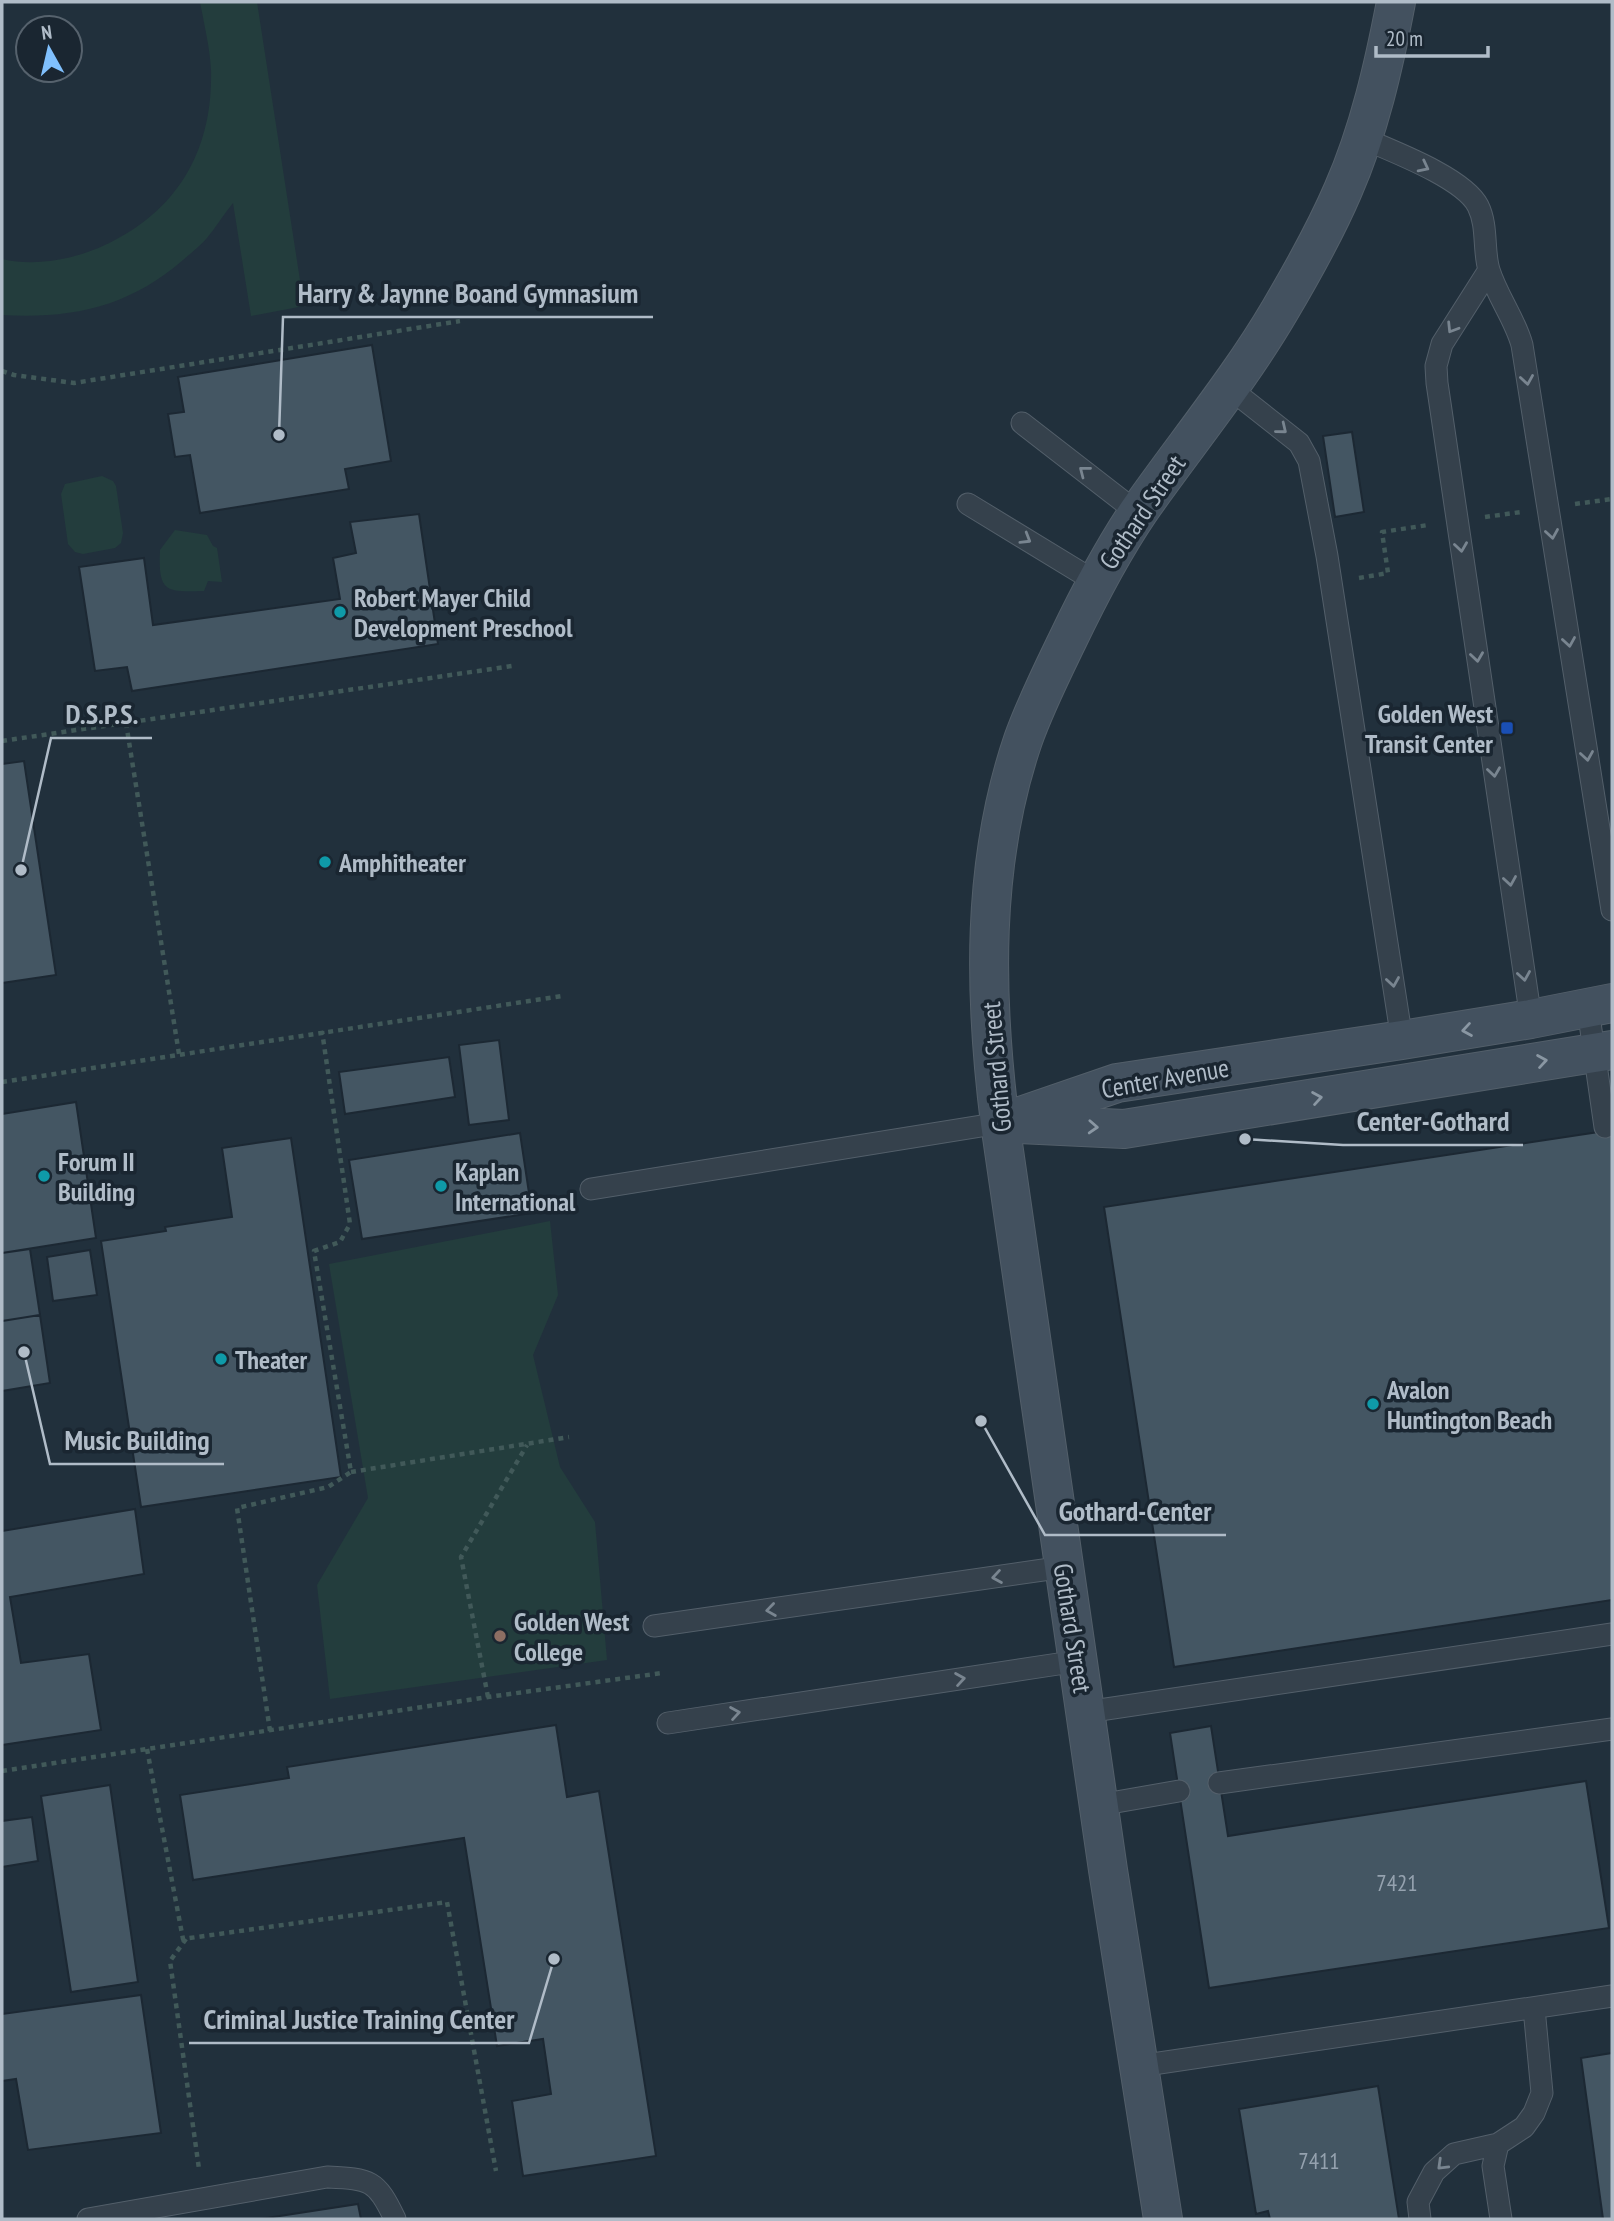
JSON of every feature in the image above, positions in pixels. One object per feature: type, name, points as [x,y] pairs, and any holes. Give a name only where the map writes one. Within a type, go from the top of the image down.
[{"type":"street","name":"Gothard Street","points":[[1163,2219],[1099,1805],[1000,1123],[991,1050],[991,894],[1003,814],[1023,740],[1049,678],[1096,582],[1138,513],[1279,313],[1319,241],[1344,188],[1362,138],[1385,59],[1396,2]]},
{"type":"street","name":"Center Avenue","points":[[1000,1123],[1117,1083],[1402,1040],[1600,1006]]},
{"type":"street","name":"Center Avenue","points":[[1000,1123],[1124,1129],[1603,1051]]},
{"type":"lane","points":[[1362,138],[1461,187],[1478,205],[1484,226],[1489,270],[1522,345],[1612,910]]},
{"type":"lane","points":[[1489,270],[1442,344],[1436,366],[1531,1019]]},
{"type":"lane","points":[[1228,387],[1299,443],[1309,461],[1315,483],[1402,1040]]},
{"type":"lane","points":[[1022,423],[1138,513]]},
{"type":"lane","points":[[968,504],[1096,582]]},
{"type":"lane","points":[[1600,1006],[1605,1127]]},
{"type":"lane","points":[[591,1189],[1000,1123]]},
{"type":"lane","points":[[654,1626],[1064,1567]]},
{"type":"lane","points":[[1086,1712],[1612,1634]]},
{"type":"lane","points":[[668,1723],[1078,1661]]},
{"type":"lane","points":[[1219,1783],[1612,1729]]},
{"type":"lane","points":[[1099,1805],[1179,1791]]},
{"type":"lane","points":[[1139,2066],[1612,1996]]},
{"type":"lane","points":[[1420,2219],[1418,2202],[1434,2172],[1454,2154],[1498,2144],[1524,2127],[1534,2113],[1542,2092],[1534,2008]]},
{"type":"lane","points":[[1498,2144],[1493,2166],[1501,2219]]},
{"type":"lane","points":[[88,2219],[327,2177],[362,2179],[380,2191],[395,2219]]},
{"type":"path","points":[[2,371],[74,383],[460,321]]},
{"type":"path","points":[[2,741],[512,666]]},
{"type":"path","points":[[126,723],[179,1054]]},
{"type":"path","points":[[2,1082],[562,996]]},
{"type":"path","points":[[322,1031],[350,1224],[340,1242],[314,1251],[351,1472]]},
{"type":"path","points":[[270,1731],[237,1508],[328,1487],[351,1472],[569,1437]]},
{"type":"path","points":[[488,1697],[461,1557],[527,1445]]},
{"type":"path","points":[[2,1771],[662,1673]]},
{"type":"path","points":[[147,1749],[183,1939],[447,1902],[496,2171]]},
{"type":"path","points":[[187,1938],[170,1962],[200,2169]]},
{"type":"green space","points":[[200,2],[257,2],[304,306],[251,316],[233,203],[201,244],[163,276],[142,289],[98,307],[76,312],[2,315],[2,259],[42,262],[81,254],[105,245],[153,215],[186,175],[198,152],[210,99],[211,70]]},
{"type":"green space","points":[[102,476],[113,481],[116,486],[123,533],[121,543],[115,548],[83,554],[75,552],[68,544],[61,494],[65,484]]},
{"type":"green space","points":[[175,530],[207,535],[217,548],[222,582],[208,581],[204,591],[181,591],[167,587],[161,575],[160,550]]},
{"type":"green space","points":[[550,1221],[558,1295],[533,1355],[560,1467],[595,1522],[607,1660],[330,1699],[317,1585],[368,1498],[329,1264]]},
{"type":"building","points":[[372,345],[391,461],[345,469],[349,489],[200,513],[190,455],[175,457],[168,414],[184,412],[178,377]]},
{"type":"building","points":[[1352,432],[1364,512],[1335,517],[1323,436]]},
{"type":"building","name":"Robert Mayer Child Development Preschool","points":[[419,514],[438,644],[132,691],[127,667],[95,671],[79,567],[144,558],[153,625],[340,599],[333,558],[356,553],[350,522]]},
{"type":"building","points":[[24,761],[56,975],[2,983],[2,764]]},
{"type":"building","name":"Kaplan International","points":[[499,1040],[509,1120],[469,1125],[459,1045]]},
{"type":"building","name":"Kaplan International","points":[[449,1057],[455,1097],[345,1114],[339,1072]]},
{"type":"building","name":"Forum II Building","points":[[76,1102],[96,1238],[2,1253],[2,1114]]},
{"type":"building","name":"Avalon Huntington Beach","points":[[1612,1130],[1612,1600],[1174,1667],[1104,1207]]},
{"type":"building","name":"Kaplan International","points":[[520,1133],[532,1213],[362,1239],[349,1160]]},
{"type":"building","name":"Theater","points":[[291,1138],[341,1477],[141,1507],[101,1241],[166,1231],[165,1227],[232,1217],[222,1148]]},
{"type":"building","points":[[30,1249],[40,1315],[2,1321],[2,1253]]},
{"type":"building","points":[[90,1250],[97,1295],[53,1301],[47,1257]]},
{"type":"building","points":[[40,1315],[50,1383],[2,1391],[2,1321]]},
{"type":"building","points":[[135,1509],[144,1574],[10,1597],[21,1663],[89,1654],[101,1730],[2,1745],[2,1531]]},
{"type":"building","points":[[556,1725],[567,1797],[599,1791],[656,2156],[523,2176],[512,2101],[551,2094],[543,2039],[497,2046],[464,1838],[193,1880],[180,1795],[289,1778],[287,1767]]},
{"type":"building","points":[[1211,1726],[1228,1836],[1586,1781],[1609,1928],[1209,1988],[1170,1733]]},
{"type":"building","points":[[110,1785],[138,1982],[71,1992],[41,1796]]},
{"type":"building","points":[[32,1817],[38,1861],[2,1867],[2,1821]]},
{"type":"building","points":[[141,1995],[161,2133],[28,2150],[16,2079],[2,2081],[2,2014]]},
{"type":"building","points":[[1612,2053],[1612,2219],[1603,2219],[1581,2058]]},
{"type":"building","points":[[1378,2086],[1399,2219],[1270,2219],[1268,2211],[1256,2214],[1239,2109]]},
{"type":"building","points":[[358,2204],[361,2219],[260,2219]]},
{"type":"place","name":"Harry & Jaynne Boand Gymnasium","points":[[279,435]]},
{"type":"place","name":"Robert Mayer Child Development Preschool","points":[[340,612]]},
{"type":"place","name":"Golden West Transit Center","points":[[1507,728]]},
{"type":"place","name":"Amphitheater","points":[[325,862]]},
{"type":"place","name":"D.S.P.S.","points":[[21,870]]},
{"type":"place","name":"Center-Gothard","points":[[1245,1139]]},
{"type":"place","name":"Forum II Building","points":[[44,1176]]},
{"type":"place","name":"Kaplan International","points":[[441,1186]]},
{"type":"place","name":"Music Building","points":[[24,1352]]},
{"type":"place","name":"Theater","points":[[221,1359]]},
{"type":"place","name":"Avalon Huntington Beach","points":[[1373,1404]]},
{"type":"place","name":"Gothard-Center","points":[[981,1421]]},
{"type":"place","name":"Golden West College","points":[[500,1636]]},
{"type":"place","name":"Criminal Justice Training Center","points":[[554,1959]]}]
